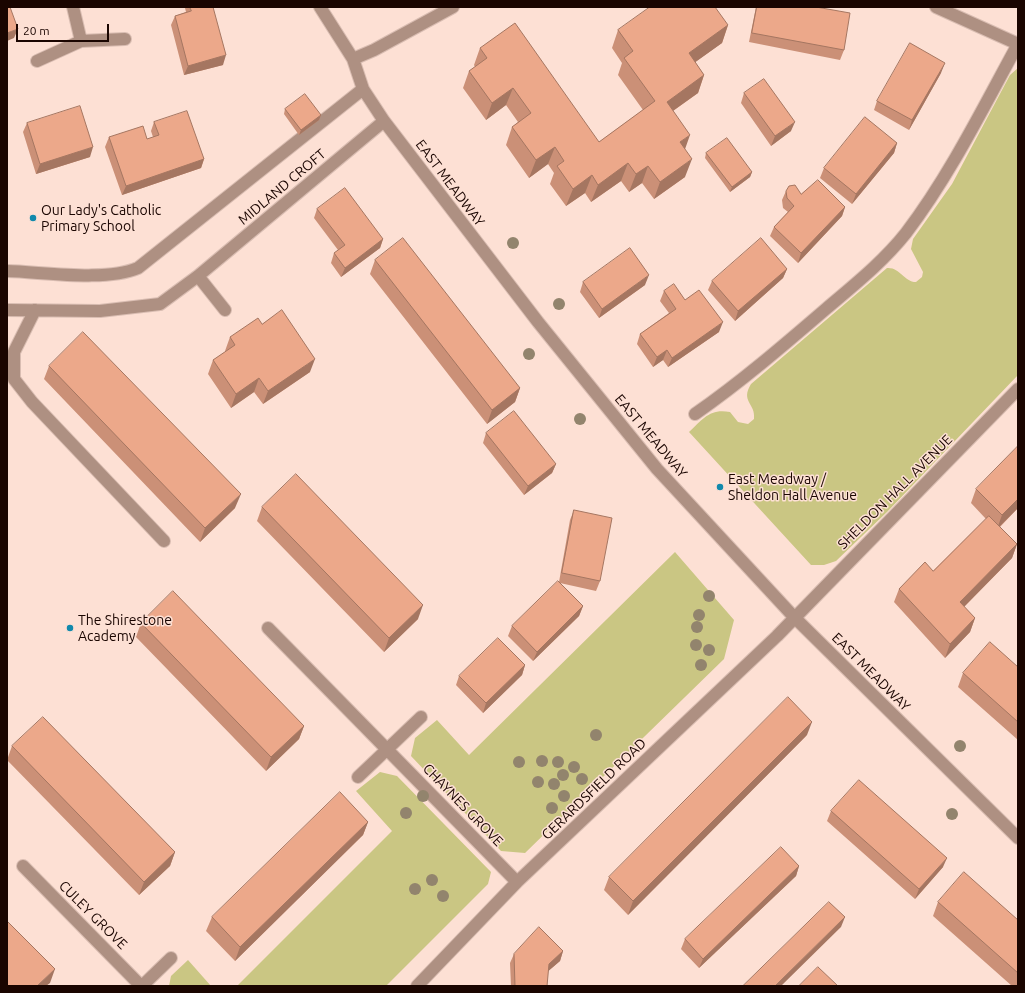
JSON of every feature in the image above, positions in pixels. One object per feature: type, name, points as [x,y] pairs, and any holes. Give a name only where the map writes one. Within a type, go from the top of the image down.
[{"type":"street","points":[[73,7],[81,41]]},
{"type":"street","name":"EAST MEADWAY","points":[[320,7],[353,59],[362,89],[384,121],[538,322],[657,469],[794,617],[1017,836]]},
{"type":"street","points":[[353,59],[374,50],[453,7]]},
{"type":"street","points":[[695,414],[727,392],[809,324],[892,249],[914,222],[951,166],[1018,44],[936,7]]},
{"type":"street","points":[[37,61],[81,41],[126,39]]},
{"type":"street","points":[[7,271],[93,275],[127,273],[138,268],[362,89]]},
{"type":"street","name":"MIDLAND CROFT","points":[[35,310],[100,311],[160,304],[198,276],[384,121]]},
{"type":"street","points":[[198,276],[224,310]]},
{"type":"street","points":[[7,310],[35,310],[14,352],[14,379],[32,402],[164,541]]},
{"type":"street","name":"SHELDON HALL AVENUE","points":[[794,617],[1018,389]]},
{"type":"street","name":"GERARDSFIELD ROAD","points":[[417,986],[517,882],[777,636],[794,617]]},
{"type":"street","name":"CHAYNES GROVE","points":[[268,628],[517,882]]},
{"type":"street","points":[[358,777],[421,717]]},
{"type":"street","name":"CULEY GROVE","points":[[23,866],[142,986],[171,958]]},
{"type":"shaded area","points":[[1018,68],[1018,375],[887,512],[836,561],[824,565],[811,565],[689,432],[707,416],[712,413],[723,411],[730,412],[738,422],[748,424],[754,419],[753,409],[747,395],[751,384],[887,268],[891,268],[899,272],[908,280],[916,282],[922,277],[923,272],[911,249],[913,239],[952,184],[1010,75]]},
{"type":"shaded area","points":[[675,552],[734,620],[724,659],[525,853],[501,851],[411,756],[415,738],[437,720],[469,755]]},
{"type":"shaded area","points":[[380,772],[397,776],[491,872],[488,884],[386,986],[237,986],[392,831],[356,791]]},
{"type":"shaded area","points":[[188,960],[211,986],[169,986],[171,976]]},
{"type":"building","points":[[7,7],[10,7],[18,29],[7,33]]},
{"type":"building","points":[[190,7],[213,7],[226,55],[188,66],[175,16],[191,11]]},
{"type":"building","points":[[650,7],[715,7],[728,25],[689,53],[704,75],[667,102],[690,135],[680,142],[692,159],[660,182],[648,166],[636,174],[628,163],[598,185],[592,175],[573,189],[557,166],[564,161],[555,147],[536,160],[512,127],[531,113],[513,88],[492,103],[469,71],[487,58],[480,48],[515,23],[599,142],[655,101],[624,58],[633,51],[618,30]]},
{"type":"building","points":[[757,7],[816,7],[850,13],[844,50],[752,33]]},
{"type":"building","points":[[910,43],[945,63],[912,120],[877,101]]},
{"type":"building","points":[[764,79],[795,122],[775,136],[744,93]]},
{"type":"building","points":[[305,94],[321,115],[301,130],[285,109]]},
{"type":"building","points":[[80,106],[93,147],[40,164],[27,123]]},
{"type":"building","points":[[187,111],[204,159],[126,186],[109,137],[143,126],[147,139],[159,135],[154,122]]},
{"type":"building","points":[[865,117],[897,143],[856,194],[824,168]]},
{"type":"building","points":[[727,138],[752,172],[732,187],[706,153]]},
{"type":"building","points":[[818,180],[845,207],[801,253],[774,227],[794,206],[787,198],[786,191],[789,186],[795,185],[801,194]]},
{"type":"building","points":[[345,188],[383,239],[345,268],[334,253],[345,245],[317,209]]},
{"type":"building","points":[[403,238],[520,388],[492,410],[375,260]]},
{"type":"building","points":[[761,238],[787,269],[738,311],[712,281]]},
{"type":"building","points":[[630,248],[649,275],[602,309],[583,282]]},
{"type":"building","points":[[674,284],[685,300],[699,290],[723,322],[672,358],[667,350],[657,357],[640,334],[676,309],[664,291]]},
{"type":"building","points":[[282,310],[315,359],[268,391],[259,378],[236,394],[213,360],[235,345],[230,337],[258,318],[262,324]]},
{"type":"building","points":[[83,332],[241,494],[205,528],[49,366]]},
{"type":"building","points":[[514,411],[556,464],[528,486],[486,433]]},
{"type":"building","points":[[1018,446],[1018,499],[1002,515],[976,489]]},
{"type":"building","points":[[296,474],[423,605],[389,638],[262,507]]},
{"type":"building","points":[[574,510],[612,518],[600,581],[562,573]]},
{"type":"building","points":[[989,516],[1017,544],[960,602],[975,618],[950,644],[899,589],[925,562],[933,571]]},
{"type":"building","points":[[558,581],[583,606],[537,652],[512,626]]},
{"type":"building","points":[[173,591],[304,726],[271,757],[141,623]]},
{"type":"building","points":[[498,638],[525,665],[486,703],[459,676]]},
{"type":"building","points":[[990,642],[1018,667],[1018,722],[963,673]]},
{"type":"building","points":[[788,697],[812,722],[633,901],[609,877]]},
{"type":"building","points":[[43,717],[175,852],[144,882],[12,746]]},
{"type":"building","points":[[859,780],[947,858],[919,889],[831,811]]},
{"type":"building","points":[[340,792],[368,822],[240,947],[212,917]]},
{"type":"building","points":[[781,847],[799,866],[703,959],[685,939]]},
{"type":"building","points":[[964,872],[1018,920],[1018,973],[938,902]]},
{"type":"building","points":[[829,902],[845,917],[775,986],[743,986]]},
{"type":"building","points":[[7,921],[55,969],[37,986],[9,986],[7,984]]},
{"type":"building","points":[[539,927],[563,951],[549,964],[547,986],[515,986],[514,954]]},
{"type":"building","points":[[818,967],[838,986],[799,986]]},
{"type":"place","name":"Our Lady's Catholic Primary School","points":[[33,218]]},
{"type":"place","name":"East Meadway / Sheldon Hall Avenue","points":[[720,487]]},
{"type":"place","name":"The Shirestone Academy","points":[[70,628]]}]
